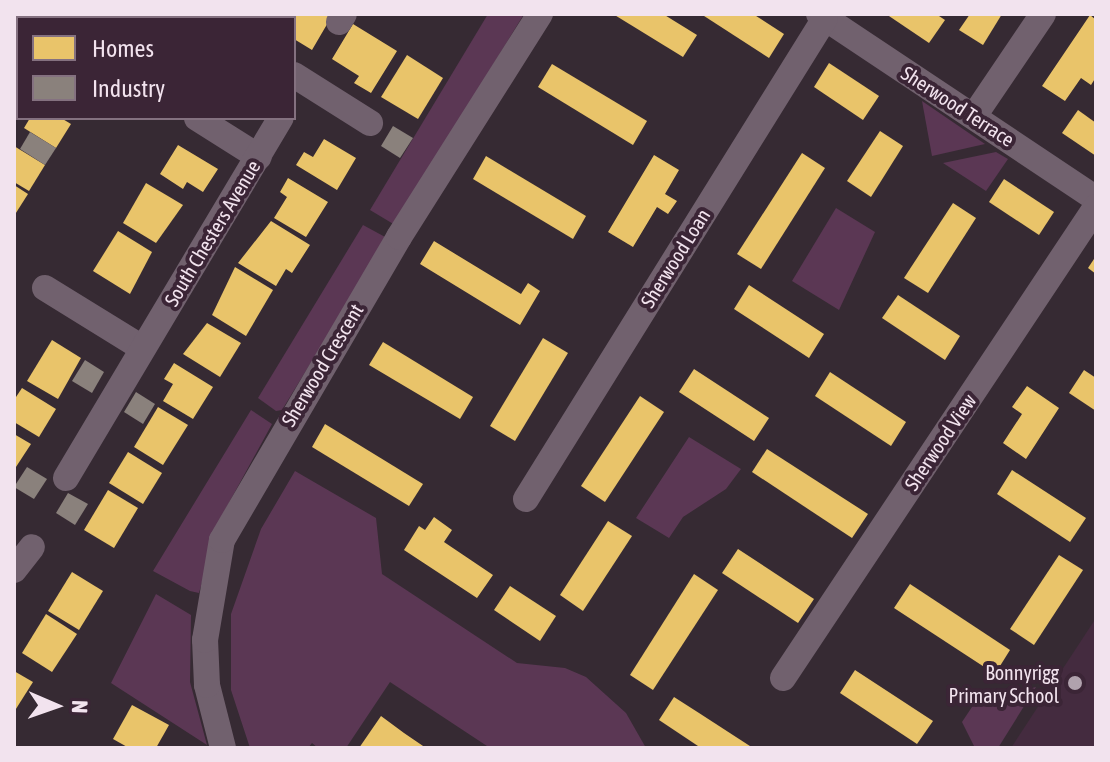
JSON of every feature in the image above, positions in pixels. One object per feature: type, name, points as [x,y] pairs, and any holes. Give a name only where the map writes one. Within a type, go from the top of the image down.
[{"type":"street","name":"Sherwood Crescent","points":[[223,748],[207,685],[205,640],[222,540],[390,250],[540,14]]},
{"type":"street","points":[[974,116],[1043,14]]},
{"type":"street","name":"Sherwood Terrace","points":[[822,16],[1096,199]]},
{"type":"street","name":"Sherwood Loan","points":[[526,499],[822,16]]},
{"type":"street","points":[[297,84],[370,123]]},
{"type":"street","points":[[200,120],[259,157]]},
{"type":"street","name":"South Chesters Avenue","points":[[66,478],[280,120]]},
{"type":"street","name":"Sherwood View","points":[[783,678],[1096,207]]},
{"type":"street","points":[[45,288],[142,348]]},
{"type":"street","points":[[14,570],[32,547]]},
{"type":"shaded area","points":[[488,14],[524,14],[395,225],[370,210]]},
{"type":"shaded area","points":[[922,101],[985,144],[932,156]]},
{"type":"shaded area","points":[[996,152],[1008,159],[986,191],[943,163]]},
{"type":"shaded area","points":[[836,208],[875,232],[839,310],[792,281]]},
{"type":"shaded area","points":[[363,225],[387,238],[282,410],[276,411],[258,398]]},
{"type":"shaded area","points":[[251,410],[272,424],[219,521],[199,593],[190,591],[153,571]]},
{"type":"shaded area","points":[[689,437],[741,469],[726,489],[683,517],[669,538],[636,518]]},
{"type":"shaded area","points":[[295,471],[376,518],[382,574],[517,663],[565,668],[586,677],[626,713],[646,748],[490,748],[390,682],[346,748],[318,748],[312,743],[308,748],[250,748],[231,690],[231,614],[261,529]]},
{"type":"shaded area","points":[[156,594],[191,615],[190,682],[207,745],[111,683]]},
{"type":"shaded area","name":"Bonnyrigg Primary School","points":[[1096,618],[1096,748],[1011,748]]},
{"type":"shaded area","points":[[1036,687],[998,748],[975,748],[962,722],[974,704]]},
{"type":"building: Homes","points":[[130,14],[190,14],[159,16]]},
{"type":"building: Homes","points":[[333,14],[312,50],[296,40],[296,16],[271,16]]},
{"type":"building: Homes","points":[[613,14],[663,14],[697,35],[683,57]]},
{"type":"building: Homes","points":[[701,14],[753,14],[784,34],[769,58]]},
{"type":"building: Homes","points":[[886,14],[936,14],[945,20],[929,43]]},
{"type":"building: Homes","points":[[970,14],[1002,14],[983,45],[959,30]]},
{"type":"building: Homes","points":[[1090,15],[1096,20],[1096,77],[1091,85],[1081,78],[1065,101],[1042,86]]},
{"type":"building: Homes","points":[[353,24],[397,51],[371,93],[354,83],[359,76],[332,59]]},
{"type":"building: Homes","points":[[407,55],[443,78],[418,119],[381,97]]},
{"type":"building: Homes","points":[[829,63],[879,96],[863,120],[814,87]]},
{"type":"building: Homes","points":[[552,64],[647,121],[633,145],[538,87]]},
{"type":"building: Homes","points":[[1078,110],[1096,123],[1096,156],[1062,133]]},
{"type":"building: Homes","points":[[29,120],[64,120],[71,124],[56,148],[24,128]]},
{"type":"building: Homes","points":[[880,131],[903,146],[871,197],[847,181]]},
{"type":"building: Homes","points":[[324,139],[356,158],[337,190],[296,165],[304,152],[313,157]]},
{"type":"building: Homes","points":[[178,145],[218,169],[203,192],[187,182],[183,189],[160,174]]},
{"type":"building: Homes","points":[[14,146],[45,165],[29,191],[14,182]]},
{"type":"building: Homes","points":[[802,153],[825,168],[761,269],[737,254]]},
{"type":"building: Homes","points":[[654,155],[679,170],[665,194],[677,201],[668,214],[657,207],[633,247],[608,232]]},
{"type":"building: Homes","points":[[486,156],[586,216],[573,239],[473,179]]},
{"type":"building: Homes","points":[[288,178],[328,202],[306,237],[274,218],[287,197],[280,192]]},
{"type":"building: Homes","points":[[1004,179],[1054,212],[1039,235],[989,202]]},
{"type":"building: Homes","points":[[146,183],[183,205],[156,243],[123,223]]},
{"type":"building: Homes","points":[[14,185],[28,194],[14,216]]},
{"type":"building: Homes","points":[[953,203],[976,218],[928,293],[904,278]]},
{"type":"building: Homes","points":[[271,221],[310,245],[292,273],[286,269],[276,286],[238,263]]},
{"type":"building: Homes","points":[[118,231],[152,252],[130,294],[93,271]]},
{"type":"building: Homes","points":[[434,241],[521,294],[528,283],[540,291],[520,325],[420,264]]},
{"type":"building: Homes","points":[[1096,256],[1096,274],[1088,268]]},
{"type":"building: Homes","points":[[235,267],[273,290],[246,336],[212,315]]},
{"type":"building: Homes","points":[[749,285],[824,334],[809,358],[734,309]]},
{"type":"building: Homes","points":[[898,295],[960,336],[945,360],[882,318]]},
{"type":"building: Homes","points":[[207,323],[241,343],[220,377],[183,354]]},
{"type":"building: Homes","points":[[543,338],[568,353],[515,441],[490,426]]},
{"type":"building: Homes","points":[[52,340],[81,358],[58,399],[27,381]]},
{"type":"building: Homes","points":[[383,342],[473,397],[460,419],[369,365]]},
{"type":"building: Homes","points":[[174,363],[213,387],[193,419],[163,401],[173,384],[164,379]]},
{"type":"building: Homes","points":[[694,369],[769,418],[754,441],[679,392]]},
{"type":"building: Homes","points":[[1084,370],[1096,378],[1096,411],[1069,393]]},
{"type":"building: Homes","points":[[830,372],[906,422],[891,446],[815,396]]},
{"type":"building: Homes","points":[[1027,386],[1059,408],[1026,459],[1003,443],[1022,414],[1012,407]]},
{"type":"building: Homes","points":[[22,388],[56,409],[39,437],[14,422],[14,400]]},
{"type":"building: Homes","points":[[640,396],[664,412],[605,502],[581,486]]},
{"type":"building: Homes","points":[[158,407],[188,425],[163,465],[134,447]]},
{"type":"building: Homes","points":[[325,424],[423,484],[409,506],[312,447]]},
{"type":"building: Homes","points":[[14,434],[31,444],[14,470]]},
{"type":"building: Homes","points":[[767,449],[868,514],[852,538],[752,472]]},
{"type":"building: Homes","points":[[128,452],[162,473],[143,504],[109,483]]},
{"type":"building: Homes","points":[[1012,470],[1086,518],[1070,542],[997,494]]},
{"type":"building: Homes","points":[[108,490],[138,508],[114,548],[84,530]]},
{"type":"building: Homes","points":[[434,517],[452,530],[444,542],[493,575],[477,598],[404,550],[419,526],[425,530]]},
{"type":"building: Homes","points":[[608,521],[632,536],[583,611],[560,595]]},
{"type":"building: Homes","points":[[738,549],[814,599],[798,623],[722,573]]},
{"type":"building: Homes","points":[[1059,555],[1083,570],[1034,645],[1010,629]]},
{"type":"building: Homes","points":[[72,572],[103,591],[79,630],[48,611]]},
{"type":"building: Homes","points":[[694,574],[718,590],[653,690],[630,675]]},
{"type":"building: Homes","points":[[910,584],[1010,650],[995,674],[894,608]]},
{"type":"building: Homes","points":[[510,586],[556,616],[540,641],[494,610]]},
{"type":"building: Homes","points":[[46,614],[77,634],[52,672],[22,653]]},
{"type":"building: Homes","points":[[855,670],[933,721],[917,744],[840,693]]},
{"type":"building: Homes","points":[[14,671],[33,682],[14,712]]},
{"type":"building: Homes","points":[[674,697],[753,748],[701,748],[659,720]]},
{"type":"building: Homes","points":[[132,705],[169,725],[156,748],[129,748],[113,739]]},
{"type":"building: Homes","points":[[381,716],[404,733],[426,748],[359,748]]},
{"type":"building: Industry","points":[[227,14],[230,16],[205,16]]},
{"type":"building: Industry","points":[[393,126],[413,138],[400,158],[381,146]]},
{"type":"building: Industry","points":[[30,132],[56,148],[45,165],[20,149]]},
{"type":"building: Industry","points":[[85,360],[104,372],[92,393],[72,381]]},
{"type":"building: Industry","points":[[136,392],[155,404],[143,424],[124,412]]},
{"type":"building: Industry","points":[[27,467],[47,479],[34,499],[14,487]]},
{"type":"building: Industry","points":[[68,493],[88,504],[75,525],[56,513]]},
{"type":"place","name":"Bonnyrigg Primary School","points":[[1075,683]]}]
